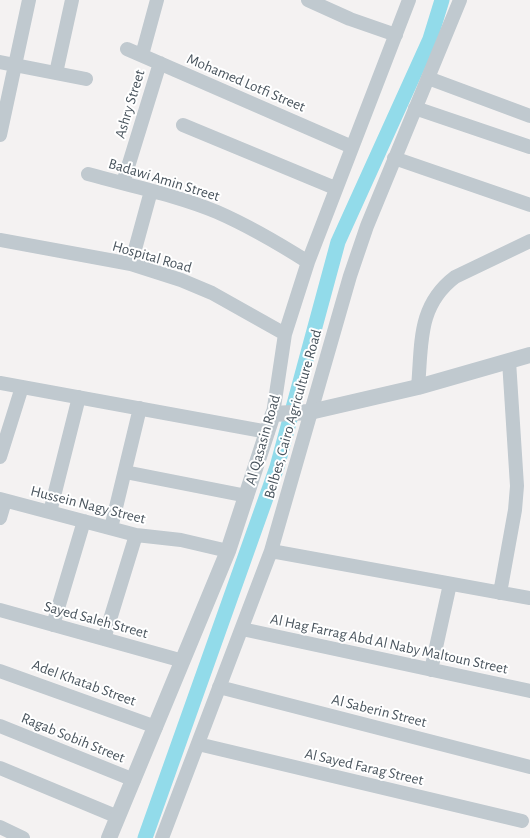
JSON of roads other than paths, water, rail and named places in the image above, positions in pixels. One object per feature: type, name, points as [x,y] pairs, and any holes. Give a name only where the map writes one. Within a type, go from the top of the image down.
[{"type":"street","points":[[0,135],[28,0]]},
{"type":"street","points":[[56,73],[72,0]]},
{"type":"street","points":[[142,55],[157,0]]},
{"type":"street","points":[[308,0],[350,19],[396,35]]},
{"type":"street","name":"Al Qasasin Road","points":[[109,838],[228,551],[268,432],[276,414],[285,334],[308,262],[409,0]]},
{"type":"street","name":"Belbes, Cairo Agriculture Road","points":[[162,838],[271,551],[306,412],[352,267],[394,158],[460,0]]},
{"type":"street","name":"Mohamed Lotfi Street","points":[[127,49],[352,146]]},
{"type":"street","points":[[0,62],[86,79]]},
{"type":"street","name":"Ashry Street","points":[[123,183],[160,63]]},
{"type":"street","points":[[428,78],[530,116]]},
{"type":"street","points":[[415,108],[530,147]]},
{"type":"street","points":[[184,125],[335,188]]},
{"type":"street","points":[[394,158],[530,205]]},
{"type":"street","name":"Badawi Amin Street","points":[[88,174],[151,191],[216,212],[277,242],[308,262]]},
{"type":"street","points":[[131,264],[151,191]]},
{"type":"street","name":"Hospital Road","points":[[0,240],[131,264],[181,280],[212,293],[285,334]]},
{"type":"street","points":[[418,387],[425,320],[435,296],[454,277],[530,241]]},
{"type":"street","points":[[276,414],[306,412],[418,387],[530,355]]},
{"type":"street","points":[[500,593],[518,486],[509,361]]},
{"type":"street","points":[[0,383],[268,432]]},
{"type":"street","points":[[0,457],[22,386]]},
{"type":"street","points":[[50,512],[79,397]]},
{"type":"street","points":[[111,528],[140,408]]},
{"type":"street","points":[[124,472],[247,496]]},
{"type":"street","points":[[0,518],[2,500]]},
{"type":"street","name":"Hussein Nagy Street","points":[[2,500],[136,535],[164,537],[228,551]]},
{"type":"street","points":[[53,625],[84,521]]},
{"type":"street","points":[[104,639],[136,535]]},
{"type":"street","points":[[271,551],[530,598]]},
{"type":"street","points":[[431,670],[450,584]]},
{"type":"street","name":"Sayed Saleh Street","points":[[0,610],[183,661]]},
{"type":"street","name":"Al Hag Farrag Abd Al Naby Maltoun Street","points":[[242,629],[530,691]]},
{"type":"street","name":"Adel Khatab Street","points":[[0,671],[156,727]]},
{"type":"street","name":"Al Saberin Street","points":[[219,687],[530,767]]},
{"type":"street","name":"Ragab Sobih Street","points":[[0,726],[134,780]]},
{"type":"street","name":"Al Sayed Farag Street","points":[[198,744],[522,821]]},
{"type":"street","points":[[0,768],[118,817]]},
{"type":"street","points":[[0,826],[23,838]]},
{"type":"waterway","points":[[145,838],[277,467],[338,242],[430,39],[442,0]]}]
